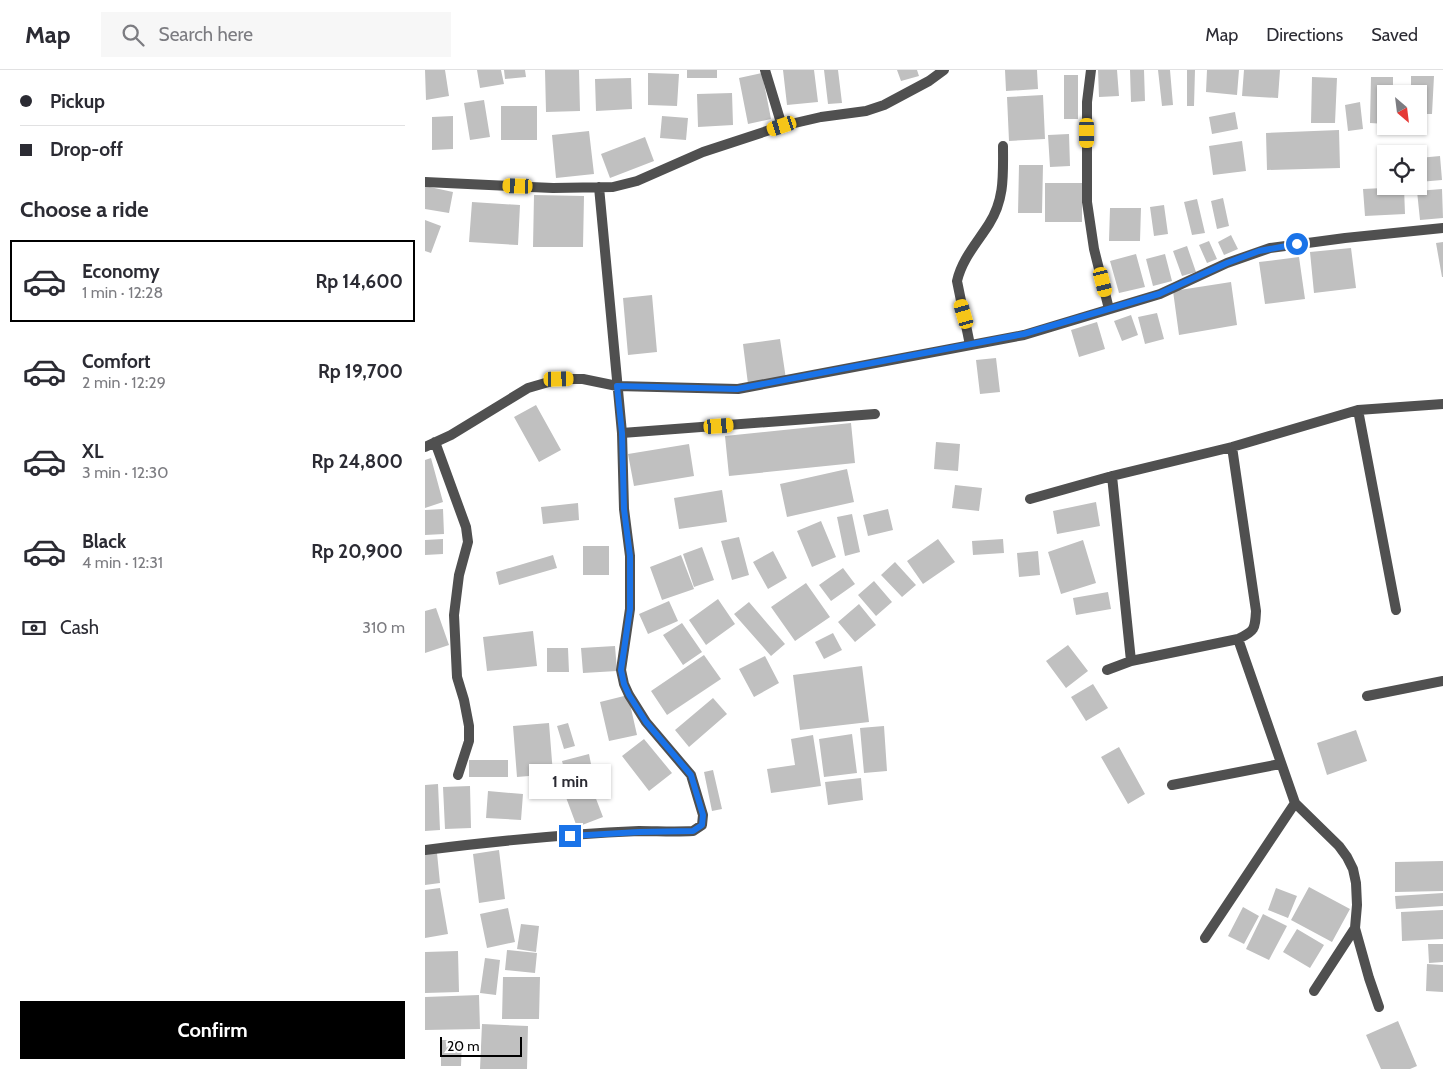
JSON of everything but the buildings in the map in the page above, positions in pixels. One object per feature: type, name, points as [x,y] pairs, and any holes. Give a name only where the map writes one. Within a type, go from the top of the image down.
[{"type":"street","points":[[765,70],[782,126]]},
{"type":"street","points":[[425,182],[553,188],[613,187],[637,181],[703,152],[782,126],[884,105],[929,81],[944,70]]},
{"type":"street","points":[[1091,70],[1087,102],[1087,202],[1092,236],[1109,309]]},
{"type":"street","points":[[970,346],[957,281],[970,249],[990,223],[1003,191],[1003,146]]},
{"type":"street","points":[[425,850],[479,842],[686,831],[698,829],[702,825],[702,807],[691,775],[646,722],[629,695],[621,670],[630,609],[630,556],[624,509],[622,433],[599,187]]},
{"type":"street","points":[[425,447],[451,435],[528,388],[559,379],[583,379],[617,386],[737,389],[970,346],[1024,334],[1159,294],[1227,263],[1270,248],[1443,228]]},
{"type":"street","points":[[1030,499],[1112,476],[1232,447],[1358,410],[1443,404]]},
{"type":"street","points":[[1358,410],[1396,610]]},
{"type":"street","points":[[622,433],[875,414]]},
{"type":"street","points":[[435,442],[466,527],[468,542],[459,575],[454,615],[457,677],[469,726],[469,741],[458,775]]},
{"type":"street","points":[[1107,670],[1131,661],[1238,639],[1251,633],[1254,628],[1256,611],[1232,447]]},
{"type":"street","points":[[1112,476],[1131,661]]},
{"type":"street","points":[[1238,639],[1295,804],[1339,846],[1347,856],[1353,869],[1357,905],[1355,928],[1379,1006]]},
{"type":"street","points":[[1367,696],[1443,682]]},
{"type":"street","points":[[1172,785],[1280,764]]},
{"type":"street","points":[[1205,938],[1295,804]]},
{"type":"street","points":[[1314,991],[1355,928]]},
{"type":"route","points":[[570,836],[693,831],[702,825],[703,820],[702,807],[691,775],[646,722],[629,695],[621,670],[630,609],[630,556],[624,509],[622,433],[617,386],[737,389],[970,346],[1024,334],[1159,294],[1227,263],[1259,251],[1297,244]]}]
